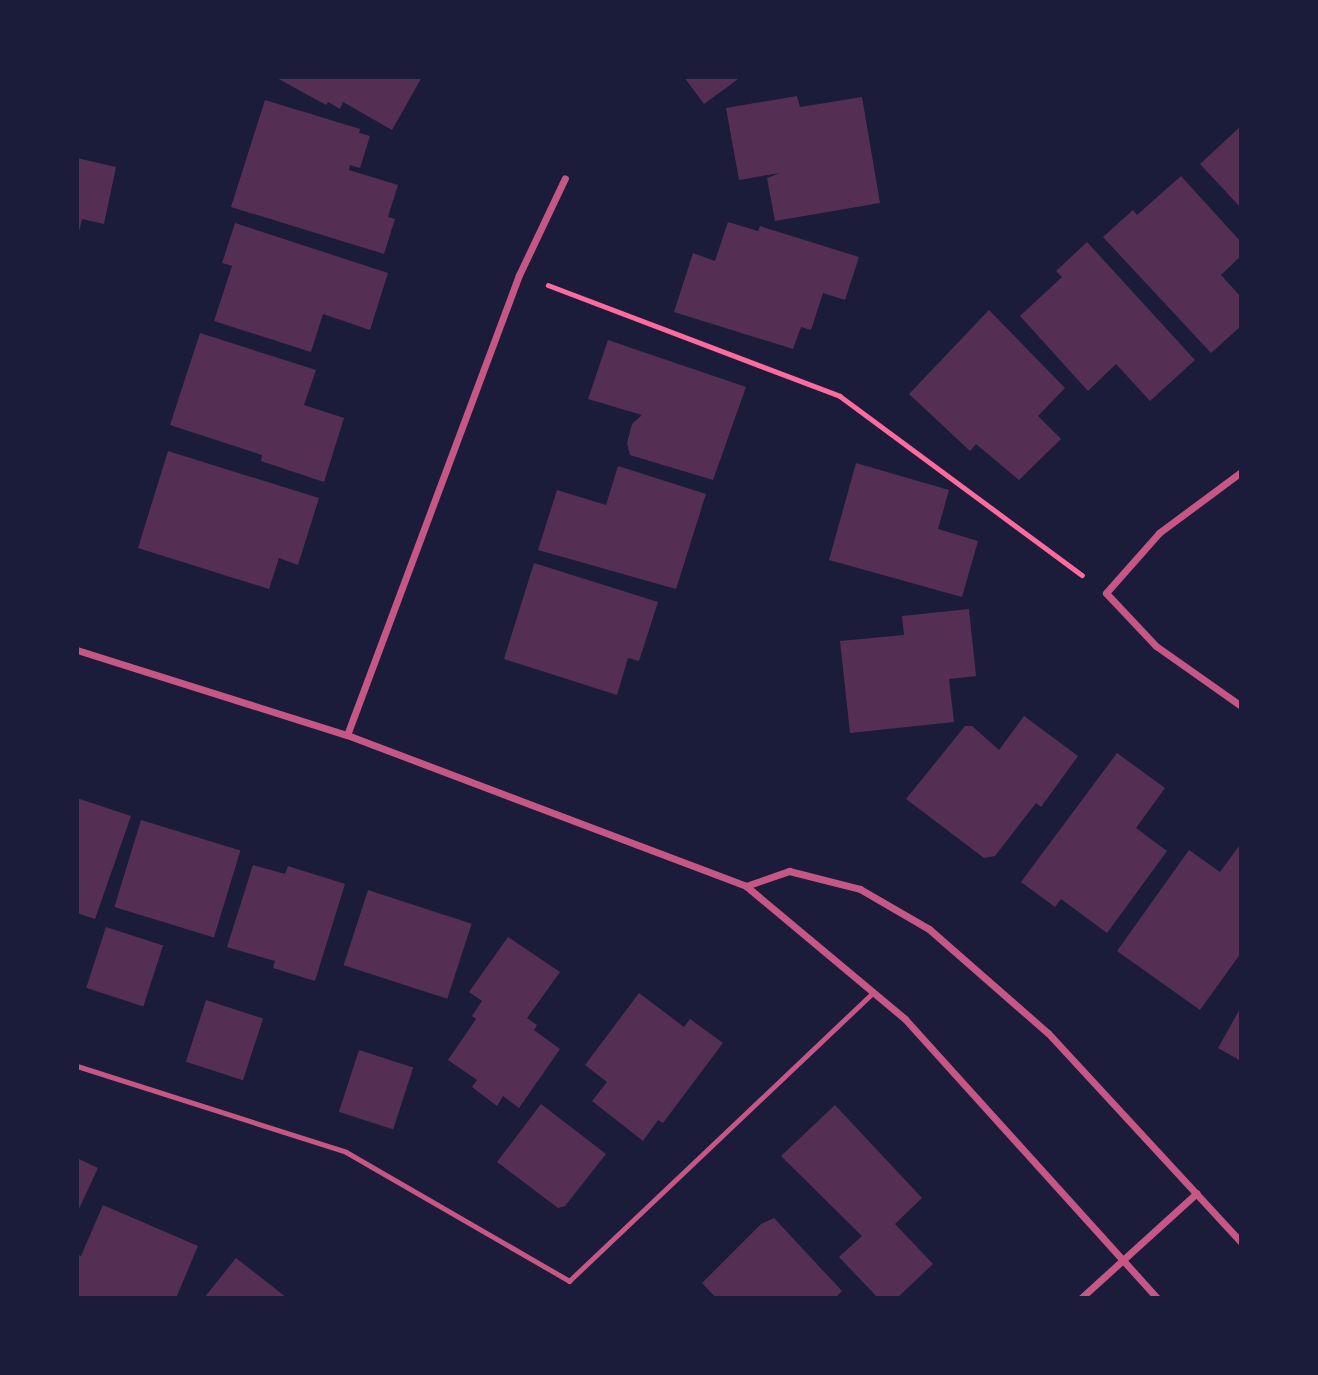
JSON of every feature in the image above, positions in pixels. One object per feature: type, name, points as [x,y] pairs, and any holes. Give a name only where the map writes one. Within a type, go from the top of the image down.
[{"type":"street","points":[[346,735],[519,275],[565,178]]},
{"type":"street","points":[[1241,472],[1159,533],[1106,593],[1156,646],[1241,706]]},
{"type":"street","points":[[77,650],[346,735],[746,886],[871,994],[905,1018],[1157,1298]]},
{"type":"street","points":[[746,886],[789,871],[860,889],[929,929],[1048,1033],[1241,1242]]},
{"type":"street","points":[[1081,1298],[1197,1193]]},
{"type":"lane","points":[[77,1066],[346,1152],[569,1281],[871,994]]},
{"type":"path","points":[[519,275],[840,396],[1106,593]]},
{"type":"building","points":[[275,77],[422,77],[392,130],[343,102],[340,109],[328,102],[326,105]]},
{"type":"building","points":[[684,77],[741,77],[704,104]]},
{"type":"building","points":[[797,96],[800,107],[862,97],[880,203],[775,221],[767,178],[780,173],[739,180],[726,108]]},
{"type":"building","points":[[265,100],[360,129],[359,133],[370,136],[360,168],[350,165],[349,170],[398,185],[388,217],[395,219],[384,254],[231,207]]},
{"type":"building","points":[[1241,126],[1241,208],[1200,164]]},
{"type":"building","points":[[77,158],[116,167],[104,224],[82,219],[78,236]]},
{"type":"building","points":[[1181,176],[1241,242],[1241,256],[1221,275],[1241,297],[1241,326],[1211,353],[1103,237],[1133,210],[1137,215]]},
{"type":"building","points":[[728,222],[758,231],[760,226],[859,257],[845,300],[823,293],[811,330],[801,327],[793,349],[674,312],[693,253],[715,261]]},
{"type":"building","points":[[235,223],[388,273],[370,330],[323,314],[311,352],[214,321],[232,266],[222,263]]},
{"type":"building","points":[[1087,242],[1195,360],[1150,401],[1116,364],[1088,391],[1020,316],[1062,277],[1056,271]]},
{"type":"building","points":[[989,310],[1065,388],[1038,416],[1061,439],[1019,480],[976,444],[970,451],[909,394]]},
{"type":"building","points":[[200,333],[316,370],[304,405],[344,418],[324,482],[261,461],[262,455],[170,425]]},
{"type":"building","points":[[608,340],[746,387],[713,480],[630,455],[627,443],[632,424],[642,415],[588,399]]},
{"type":"building","points":[[168,451],[319,498],[298,565],[279,558],[269,589],[138,548]]},
{"type":"building","points":[[856,463],[949,490],[938,529],[978,541],[962,597],[829,560]]},
{"type":"building","points":[[618,466],[706,494],[676,589],[538,550],[557,490],[606,505]]},
{"type":"building","points":[[534,563],[658,602],[639,661],[628,658],[617,695],[504,659]]},
{"type":"building","points":[[969,609],[976,676],[949,679],[954,722],[850,733],[840,641],[904,635],[902,616]]},
{"type":"building","points":[[1024,716],[1078,756],[1041,807],[1036,803],[995,856],[984,858],[906,799],[965,726],[972,726],[999,750]]},
{"type":"building","points":[[1117,753],[1165,788],[1136,828],[1167,851],[1107,933],[1061,899],[1055,907],[1021,882]]},
{"type":"building","points":[[77,798],[131,816],[95,919],[77,913]]},
{"type":"building","points":[[141,820],[240,850],[214,937],[114,907]]},
{"type":"building","points":[[1239,846],[1241,953],[1200,1010],[1117,951],[1189,850],[1220,872]]},
{"type":"building","points":[[253,865],[285,874],[288,866],[345,884],[315,981],[273,968],[275,961],[227,947]]},
{"type":"building","points":[[368,890],[472,924],[447,999],[344,965]]},
{"type":"building","points":[[106,927],[163,946],[143,1006],[86,988]]},
{"type":"building","points":[[508,937],[560,972],[527,1018],[537,1025],[534,1030],[560,1049],[519,1108],[503,1096],[497,1106],[472,1087],[477,1080],[448,1060],[476,1019],[472,1016],[482,1001],[469,992]]},
{"type":"building","points":[[639,993],[684,1027],[690,1019],[723,1043],[663,1123],[658,1120],[643,1141],[592,1101],[607,1082],[585,1065]]},
{"type":"building","points":[[206,1000],[263,1019],[243,1080],[186,1062]]},
{"type":"building","points":[[1241,1007],[1241,1061],[1218,1048]]},
{"type":"building","points":[[359,1050],[413,1068],[393,1129],[339,1112]]},
{"type":"building","points":[[541,1104],[606,1154],[565,1206],[558,1208],[497,1162]]},
{"type":"building","points":[[835,1105],[922,1198],[895,1224],[933,1264],[897,1298],[878,1298],[839,1257],[862,1236],[781,1156]]},
{"type":"building","points":[[77,1158],[98,1168],[77,1213]]},
{"type":"building","points":[[103,1205],[198,1246],[176,1298],[77,1298],[77,1254],[81,1256]]},
{"type":"building","points":[[774,1218],[842,1291],[835,1298],[716,1298],[702,1283],[761,1224]]},
{"type":"building","points":[[236,1258],[287,1298],[204,1298]]}]
